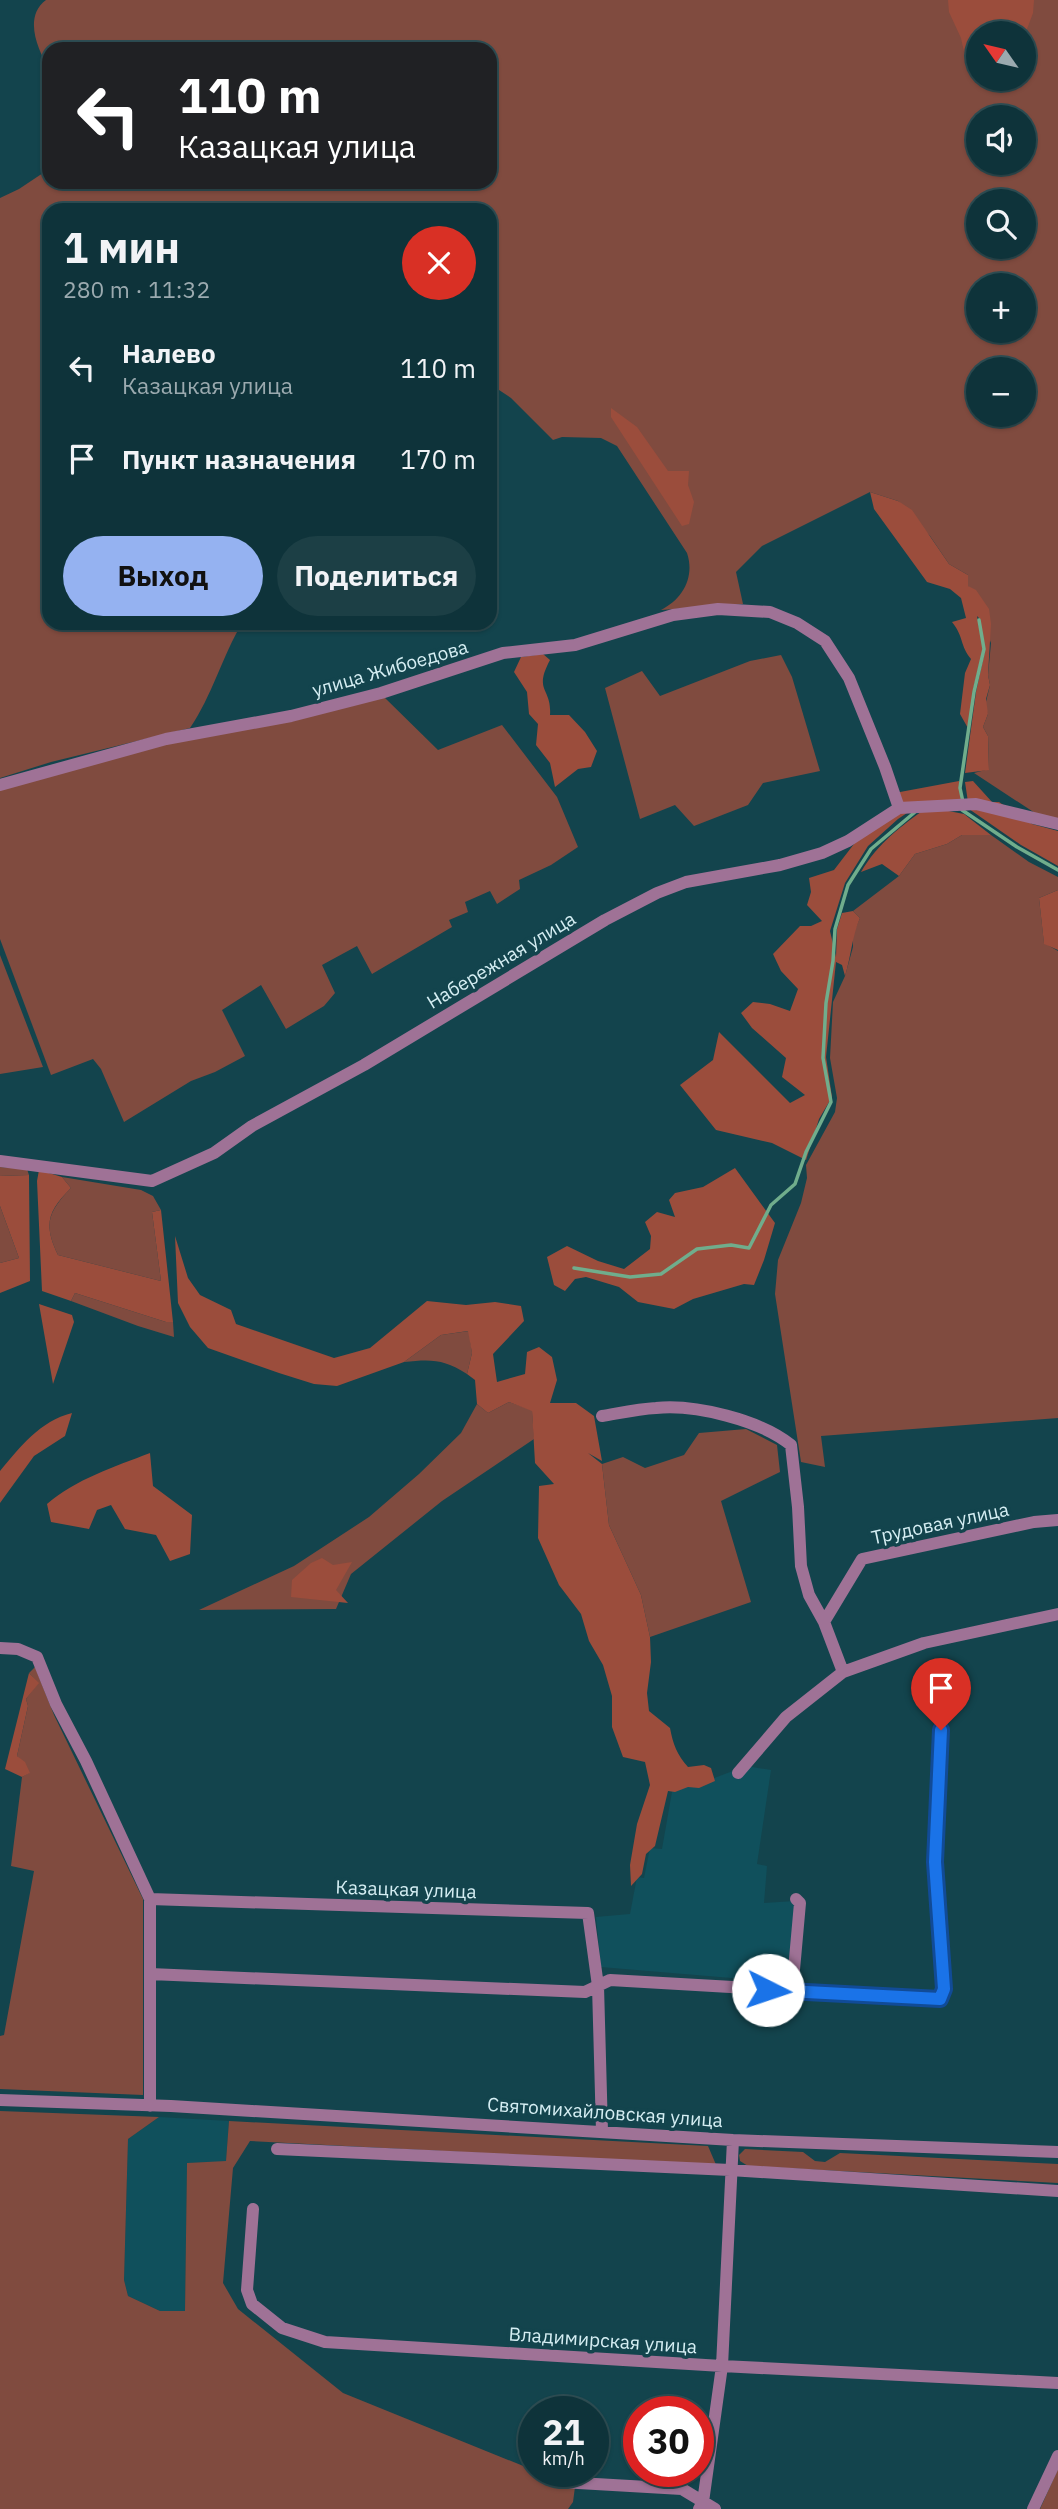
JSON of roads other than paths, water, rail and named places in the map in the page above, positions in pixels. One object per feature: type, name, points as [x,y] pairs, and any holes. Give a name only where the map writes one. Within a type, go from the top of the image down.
[{"type":"street","name":"улица Жибоедова","points":[[0,785],[166,739],[291,716],[381,693],[503,653],[575,645],[673,615],[707,611],[770,612],[825,641],[849,678],[904,808]]},
{"type":"street","points":[[904,808],[976,804],[1058,824]]},
{"type":"street","name":"Набережная улица","points":[[0,1161],[152,1181],[214,1153],[263,1119],[364,1065],[605,919],[657,893],[687,882],[780,865],[822,853],[904,808]]},
{"type":"street","points":[[602,1416],[659,1407],[709,1412],[744,1421],[781,1437],[791,1445],[801,1566],[809,1595],[824,1622],[843,1672]]},
{"type":"street","name":"Трудовая улица","points":[[824,1622],[862,1559],[1034,1522],[1058,1520]]},
{"type":"street","points":[[738,1773],[786,1717],[843,1672],[924,1643],[1058,1615]]},
{"type":"street","points":[[0,1648],[18,1649],[37,1657],[56,1704],[86,1761],[150,1899],[150,2106]]},
{"type":"street","points":[[150,1974],[585,1992],[610,1980],[940,1999],[944,1989],[935,1862],[941,1730]]},
{"type":"street","name":"Казацкая улица","points":[[150,1899],[587,1913],[598,1986],[602,2131]]},
{"type":"street","points":[[792,1992],[800,1903],[796,1899]]},
{"type":"street","name":"Святомихайловская улица","points":[[0,2101],[150,2106],[733,2140],[1058,2152]]},
{"type":"street","points":[[701,2505],[723,2367],[733,2140]]},
{"type":"street","points":[[277,2149],[730,2170],[1058,2191]]},
{"type":"street","name":"Владимирская улица","points":[[253,2209],[247,2290],[252,2304],[282,2328],[325,2342],[723,2367],[1058,2383]]},
{"type":"street","points":[[1033,2509],[1058,2456]]},
{"type":"street","points":[[609,2485],[682,2489],[701,2505],[715,2509]]},
{"type":"waterway","points":[[963,802],[960,788],[974,692],[984,649],[979,620]]},
{"type":"waterway","points":[[962,810],[1017,847],[1058,870]]},
{"type":"waterway","points":[[574,1268],[630,1277],[661,1274],[697,1249],[731,1245],[749,1248],[771,1205],[795,1184],[806,1152],[831,1102],[823,1058],[826,1003],[835,929],[848,885],[871,849],[915,812]]}]
